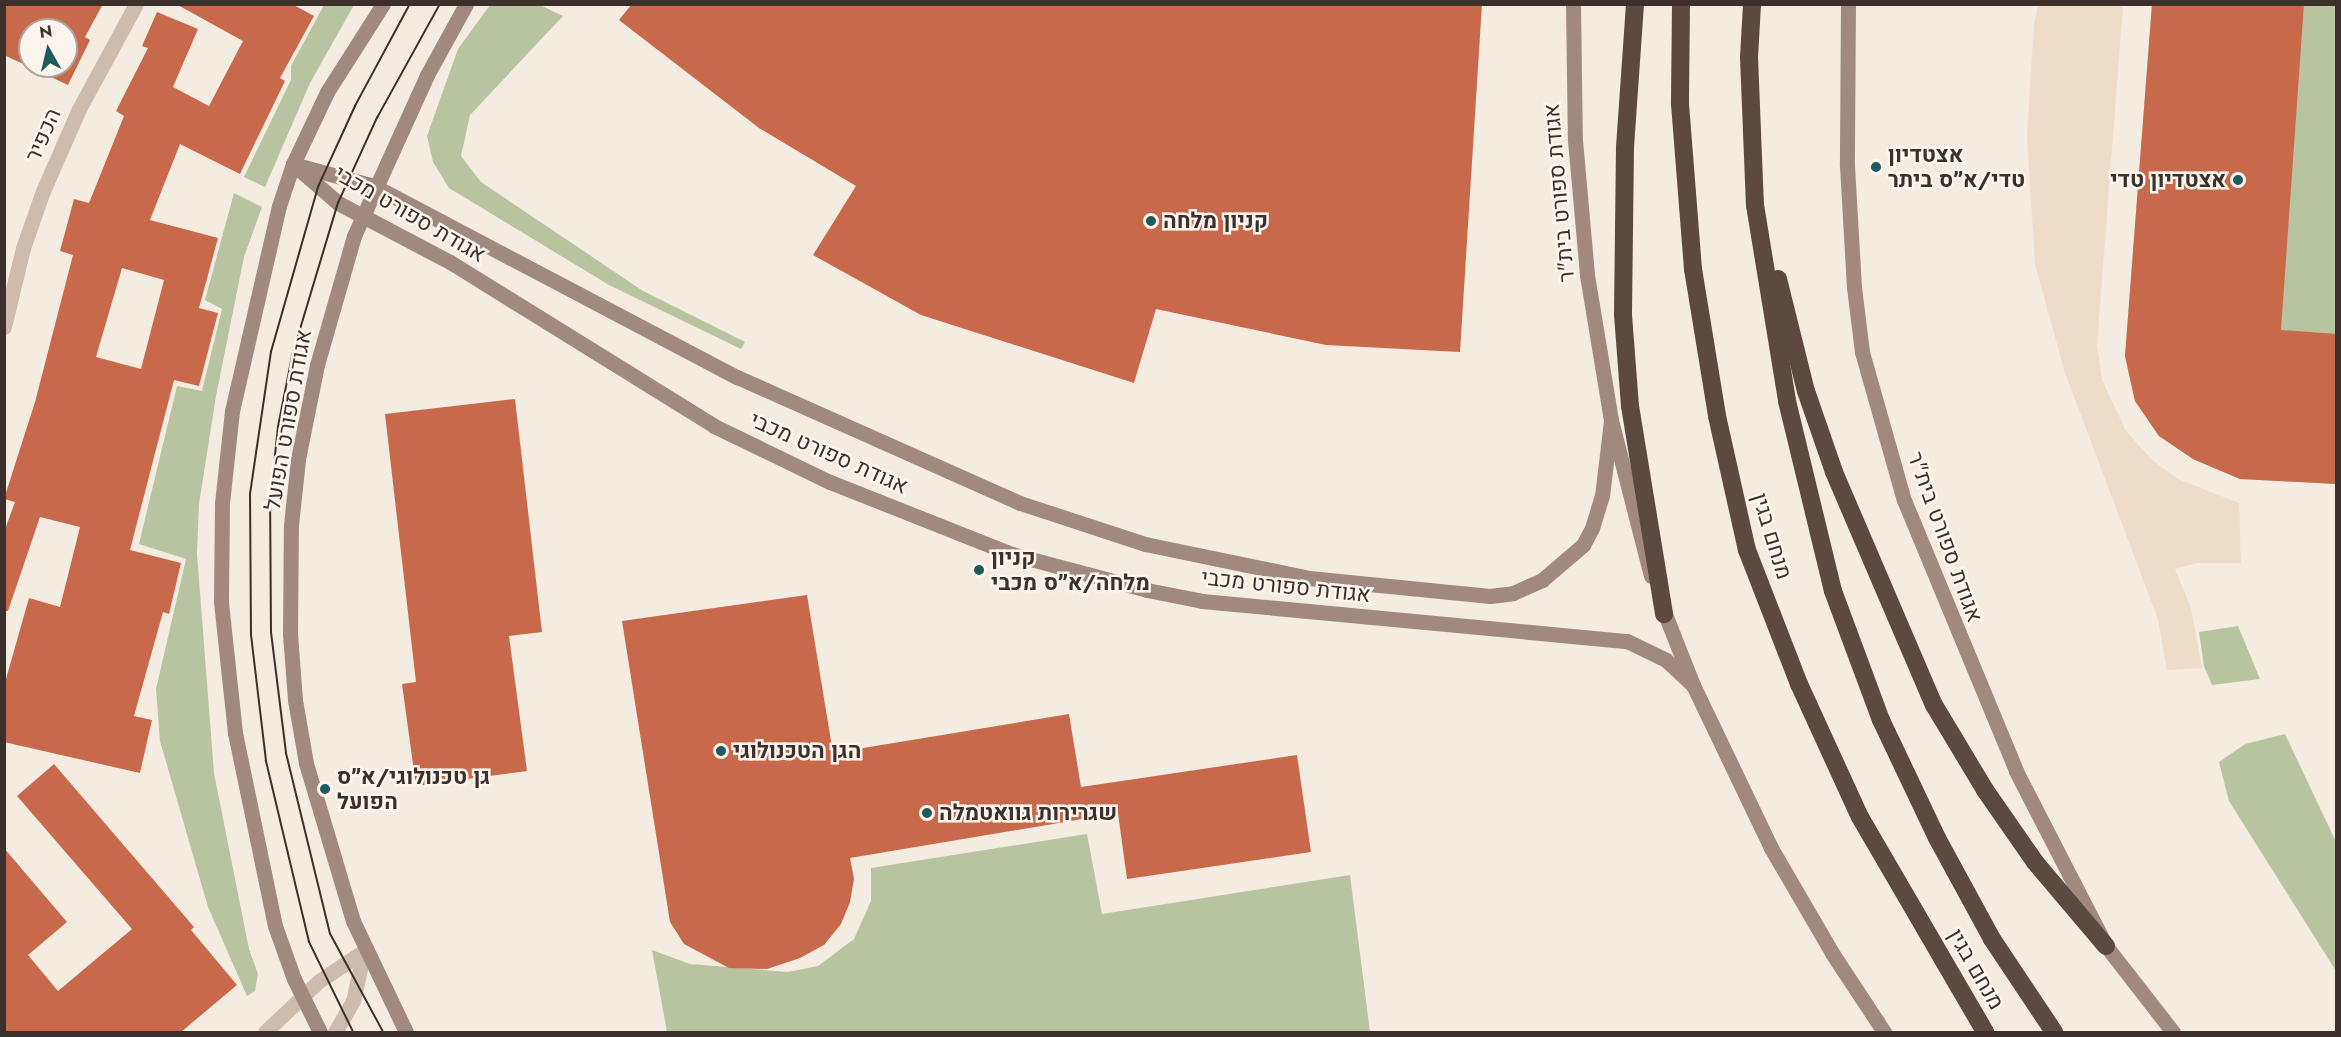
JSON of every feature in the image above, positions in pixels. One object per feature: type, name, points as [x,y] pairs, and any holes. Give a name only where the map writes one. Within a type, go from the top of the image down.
[{"type":"highway","points":[[1635,4],[1625,148],[1623,315],[1630,406],[1664,614]]},
{"type":"highway","name":"מנחם בגין","points":[[1681,4],[1680,104],[1693,269],[1717,416],[1747,550],[1798,684],[1860,817],[1982,1027]]},
{"type":"highway","name":"מנחם בגין","points":[[1752,4],[1749,57],[1754,181],[1786,401],[1833,591],[1858,663],[1914,791],[1962,885],[2021,984],[2054,1032]]},
{"type":"highway","points":[[1754,181],[1806,392],[1834,472],[1893,616],[1934,705],[1985,790],[2035,862],[2106,946]]},
{"type":"street","name":"הכפיר","points":[[4,327],[22,248],[44,191],[79,109],[136,4]]},
{"type":"street","points":[[320,1032],[301,996],[273,917],[237,744],[224,647],[220,562],[225,453],[268,246],[293,164],[327,92],[383,4]]},
{"type":"street","name":"אגודת ספורט הפועל","points":[[406,1032],[364,951],[320,819],[306,763],[295,700],[289,579],[291,525],[307,413],[328,323],[362,215],[427,75],[466,4]]},
{"type":"street","name":"אגודת ספורט בית\"ר","points":[[1573,4],[1578,189],[1587,275],[1611,420],[1664,614],[1693,685],[1771,848],[1880,1029]]},
{"type":"street","name":"אגודת ספורט בית\"ר","points":[[1848,4],[1846,166],[1854,287],[1862,352],[1879,417],[1908,510],[2016,771],[2106,946],[2173,1032]]},
{"type":"street","name":"אגודת ספורט מכבי","points":[[293,164],[374,186],[737,377],[1020,503],[1145,544],[1308,578],[1490,596],[1513,593],[1542,580],[1582,545],[1592,528],[1602,496],[1611,420]]},
{"type":"street","name":"אגודת ספורט מכבי","points":[[293,164],[338,203],[450,262],[740,440],[830,482],[1012,554],[1147,590],[1202,601],[1627,641],[1666,660],[1693,685]]},
{"type":"street","points":[[266,1032],[301,996],[338,966],[364,951]]},
{"type":"street","points":[[335,1032],[353,1001],[364,951]]},
{"type":"green space","points":[[324,5],[354,5],[310,83],[265,187],[244,177],[291,80],[291,66]]},
{"type":"green space","points":[[490,5],[540,5],[563,16],[470,115],[461,156],[481,182],[643,291],[745,342],[741,349],[609,285],[449,188],[433,162],[427,136],[458,49]]},
{"type":"green space","name":"אצטדיון טדי","points":[[2152,5],[2336,5],[2336,484],[2240,479],[2193,459],[2159,436],[2135,401],[2125,356]]},
{"type":"green space","points":[[234,193],[262,207],[244,257],[216,396],[199,504],[197,554],[214,773],[249,949],[258,974],[255,991],[247,996],[208,907],[160,741],[156,689],[186,559],[139,544],[177,386],[202,391],[222,309],[205,300]]},
{"type":"green space","points":[[2238,626],[2260,679],[2212,685],[2204,666],[2199,632]]},
{"type":"green space","points":[[2285,734],[2336,842],[2336,971],[2229,801],[2219,762],[2245,744]]},
{"type":"green space","points":[[1087,834],[1102,914],[1350,875],[1370,1032],[667,1032],[652,950],[690,964],[788,972],[818,966],[854,939],[871,901],[871,868]]},
{"type":"shaded area","points":[[2038,5],[2123,5],[2097,345],[2102,380],[2126,431],[2152,460],[2178,479],[2239,503],[2241,563],[2197,563],[2175,569],[2191,608],[2202,668],[2167,670],[2158,619],[2065,373],[2035,264],[2027,137],[2034,24]]},
{"type":"building","points":[[4,4],[103,4],[85,37],[90,40],[78,65],[78,18],[18,18],[18,62],[4,55]]},
{"type":"building","points":[[176,4],[292,4],[314,16],[280,78],[285,81],[240,174],[180,144],[150,220],[218,238],[199,308],[218,313],[199,386],[174,380],[130,550],[181,563],[169,614],[163,612],[134,716],[152,720],[140,773],[4,742],[4,686],[29,598],[60,607],[80,527],[40,517],[8,611],[4,611],[4,532],[15,502],[4,499],[35,402],[73,255],[60,251],[74,199],[89,203],[124,116],[116,111],[148,48],[142,46],[157,12],[198,29],[173,87],[209,106],[243,41]],"holes":[[[122,268],[164,280],[141,369],[96,357]]]},
{"type":"building","name":"קניון מלחה","points":[[632,4],[1482,4],[1460,352],[1326,345],[1156,309],[1134,383],[921,315],[813,255],[856,186],[759,128],[619,20]]},
{"type":"building","name":"אצטדיון טדי","points":[[2152,4],[2304,4],[2281,330],[2337,334],[2337,484],[2240,479],[2193,459],[2159,436],[2135,401],[2125,356]]},
{"type":"building","points":[[53,78],[71,78],[68,85]]},
{"type":"building","points":[[515,399],[542,632],[509,636],[527,771],[416,786],[402,684],[416,682],[385,414]]},
{"type":"building","points":[[807,595],[833,753],[1069,714],[1081,787],[1297,755],[1311,852],[1127,879],[1118,813],[850,858],[854,879],[850,902],[841,924],[824,945],[800,958],[767,969],[729,968],[684,944],[670,922],[622,621]]},
{"type":"building","points":[[54,764],[194,927],[191,930],[237,985],[181,1032],[4,1032],[4,848],[67,922],[28,955],[58,991],[132,929],[17,796]]},
{"type":"tram line","points":[[353,1032],[309,942],[266,761],[251,635],[250,494],[271,352],[318,187],[355,106],[410,4]]},
{"type":"tram line","points":[[383,1032],[330,934],[286,753],[271,633],[270,502],[278,427],[292,356],[338,203],[377,118],[440,4]]},
{"type":"place","name":"אצטדיון טדי/א״ס ביתר","points":[[1876,167]]},
{"type":"place","name":"אצטדיון טדי","points":[[2238,180]]},
{"type":"place","name":"קניון מלחה","points":[[1151,221]]},
{"type":"place","name":"קניון מלחה/א״ס מכבי","points":[[979,570]]},
{"type":"place","name":"הגן הטכנולוגי","points":[[721,751]]},
{"type":"place","name":"גן טכנולוגי/א״ס הפועל","points":[[325,789]]},
{"type":"place","name":"שגרירות גוואטמלה","points":[[927,813]]}]
